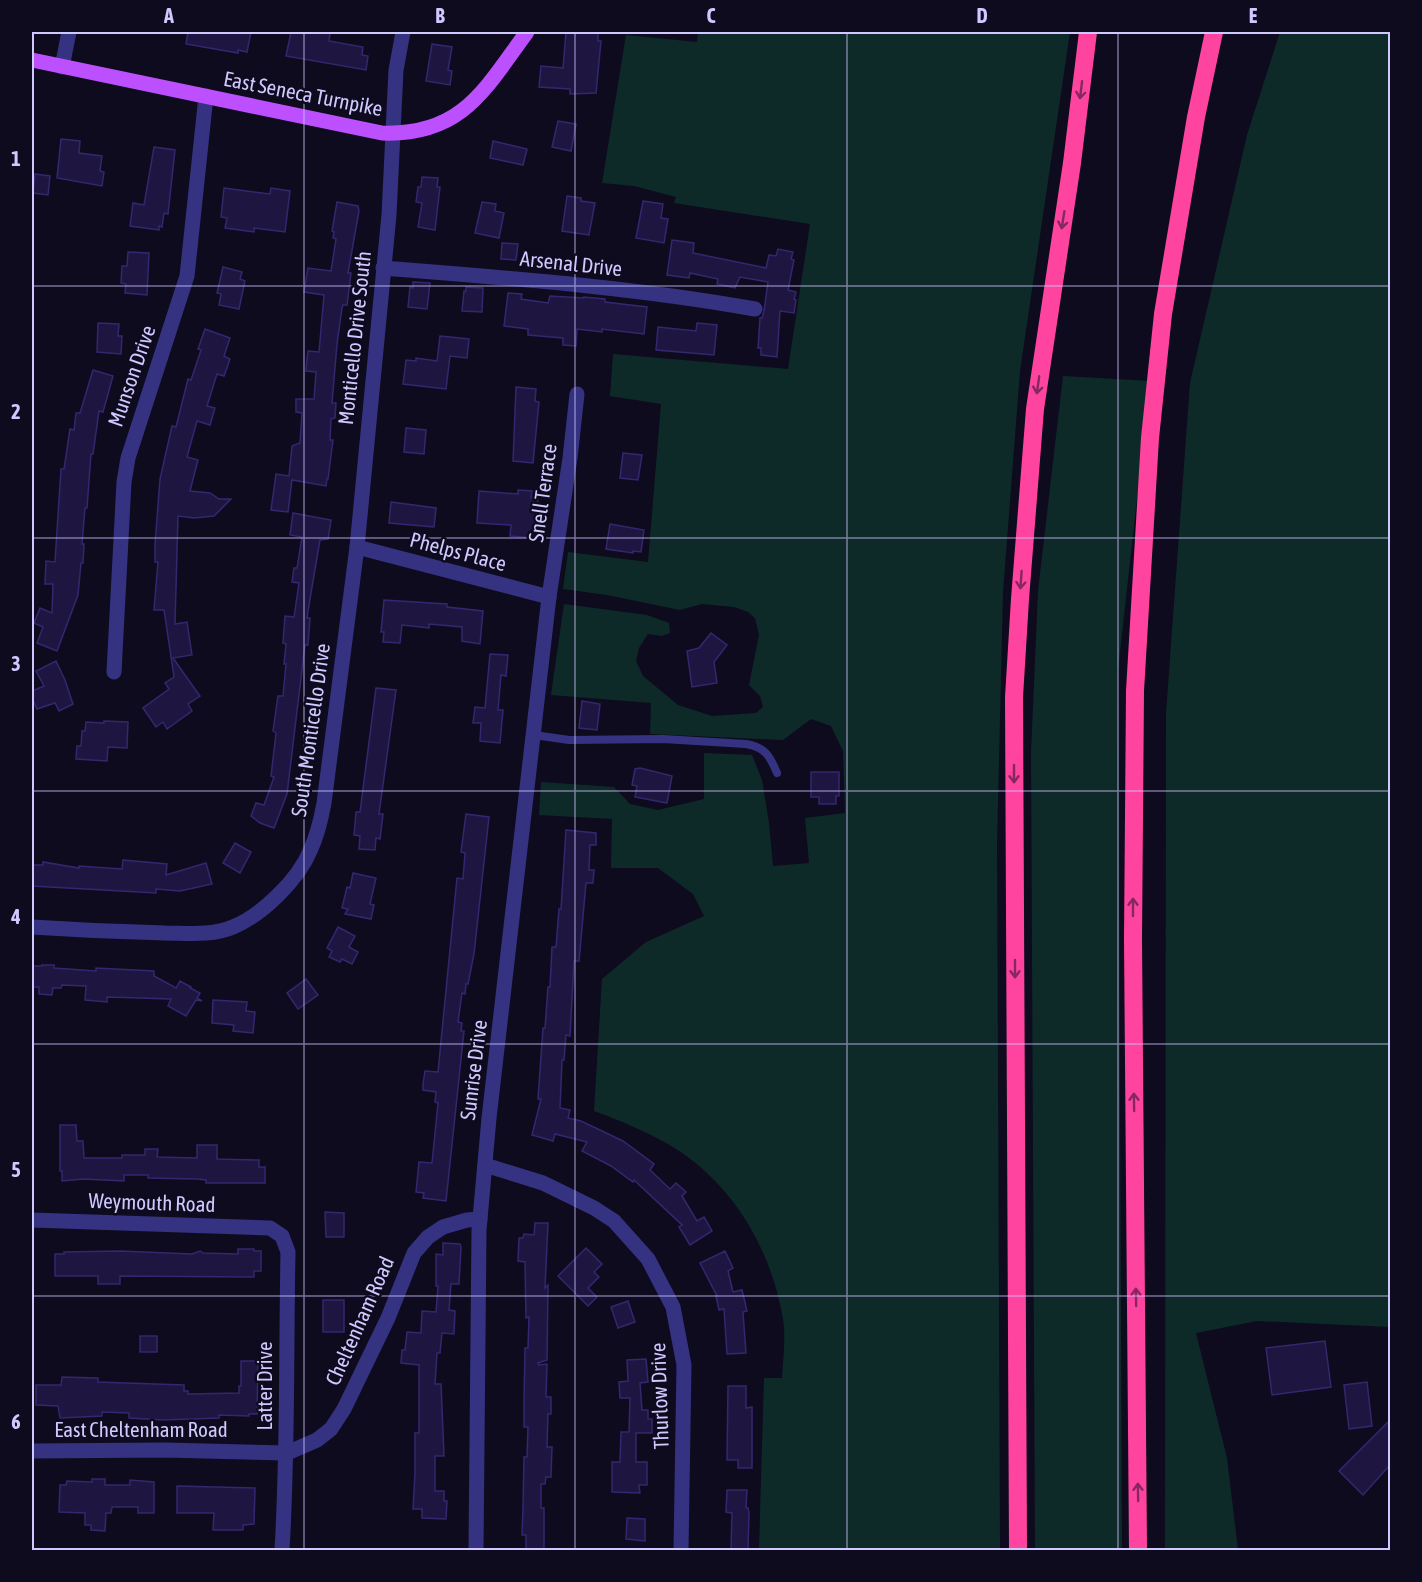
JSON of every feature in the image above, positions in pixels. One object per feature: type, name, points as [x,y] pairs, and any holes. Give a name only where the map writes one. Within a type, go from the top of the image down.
[{"type":"highway","points":[[1018,1551],[1014,697],[1035,409],[1072,163],[1088,32]]},
{"type":"highway","points":[[1138,1551],[1133,940],[1134,691],[1150,438],[1163,314],[1214,32]]},
{"type":"main road","name":"East Seneca Turnpike","points":[[32,60],[382,132],[417,132],[445,123],[459,114],[489,84],[527,32]]},
{"type":"street","points":[[62,67],[69,32]]},
{"type":"street","name":"Monticello Drive South","points":[[357,547],[389,215],[396,70],[403,32]]},
{"type":"street","name":"Munson Drive","points":[[114,672],[124,482],[128,458],[187,276],[206,96]]},
{"type":"street","name":"Arsenal Drive","points":[[383,268],[488,276],[689,297],[755,309]]},
{"type":"street","name":"Snell Terrace","points":[[549,597],[570,458],[577,394]]},
{"type":"street","name":"Phelps Place","points":[[357,547],[549,597]]},
{"type":"street","name":"South Monticello Drive","points":[[32,927],[205,933],[232,928],[251,918],[273,900],[298,873],[310,853],[320,825],[324,803],[357,547]]},
{"type":"street","name":"Sunrise Drive","points":[[476,1551],[480,1219],[489,1118],[549,597]]},
{"type":"street","name":"Thurlow Drive","points":[[485,1164],[543,1183],[594,1208],[614,1221],[648,1259],[673,1307],[684,1365],[681,1551]]},
{"type":"street","name":"Cheltenham Road","points":[[287,1453],[317,1440],[331,1429],[344,1409],[388,1317],[414,1253],[428,1237],[443,1227],[480,1219]]},
{"type":"street","name":"Weymouth Road","points":[[32,1220],[270,1228]]},
{"type":"street","name":"Latter Drive","points":[[270,1228],[282,1236],[288,1252],[285,1409],[287,1453],[282,1551]]},
{"type":"street","name":"East Cheltenham Road","points":[[32,1450],[287,1453]]},
{"type":"lane","points":[[534,735],[570,740],[663,739],[746,744],[765,750],[777,773]]},
{"type":"green space","points":[[698,32],[1070,32],[1020,371],[1003,592],[997,844],[1000,1550],[759,1550],[764,1378],[782,1378],[784,1348],[783,1319],[769,1268],[746,1221],[714,1180],[695,1162],[654,1136],[594,1111],[602,979],[646,942],[704,916],[693,894],[658,868],[611,868],[612,819],[539,815],[541,782],[614,787],[630,804],[658,810],[704,799],[704,753],[752,755],[762,780],[773,866],[809,863],[805,818],[845,813],[843,751],[831,726],[811,719],[783,740],[650,734],[651,703],[551,695],[564,604],[647,615],[669,623],[670,633],[662,636],[648,634],[639,648],[636,661],[643,676],[678,705],[712,716],[756,713],[763,707],[760,696],[749,685],[759,635],[755,618],[748,612],[734,607],[702,604],[680,610],[607,595],[563,589],[568,552],[648,562],[661,404],[610,396],[613,354],[788,369],[810,224],[674,203],[676,197],[634,186],[602,183],[626,35],[697,42]]},
{"type":"green space","points":[[1280,32],[1390,32],[1390,1327],[1257,1321],[1196,1333],[1227,1458],[1238,1550],[1165,1550],[1166,713],[1190,383],[1247,135]]},
{"type":"green space","points":[[1063,376],[1150,381],[1118,670],[1122,1550],[1035,1550],[1031,752],[1038,591]]},
{"type":"building","points":[[188,32],[251,32],[247,52],[238,50],[238,53],[186,44]]},
{"type":"building","points":[[291,32],[330,33],[329,41],[363,47],[362,55],[368,56],[366,70],[286,56]]},
{"type":"building","points":[[566,32],[598,32],[598,41],[601,41],[596,93],[570,94],[570,89],[539,87],[541,66],[563,68]]},
{"type":"building","points":[[432,44],[452,47],[448,70],[452,71],[450,85],[426,81]]},
{"type":"building","points":[[558,121],[576,124],[571,151],[552,147]]},
{"type":"building","points":[[61,139],[80,141],[79,153],[102,156],[100,171],[104,172],[102,186],[57,178]]},
{"type":"building","points":[[493,141],[527,149],[523,165],[490,158]]},
{"type":"building","points":[[154,147],[175,150],[168,214],[164,213],[162,227],[159,226],[159,230],[130,226],[133,203],[144,205]]},
{"type":"building","points":[[35,174],[50,176],[48,195],[33,193]]},
{"type":"building","points":[[422,177],[438,178],[437,187],[440,187],[435,230],[418,227],[422,203],[416,202]]},
{"type":"building","points":[[224,188],[270,194],[271,188],[290,191],[285,232],[254,228],[254,232],[225,228],[227,218],[221,217]]},
{"type":"building","points":[[567,196],[595,203],[589,235],[562,231]]},
{"type":"building","points":[[643,201],[663,204],[661,218],[668,219],[664,243],[636,238]]},
{"type":"building","points":[[337,202],[358,206],[359,211],[348,273],[351,273],[347,305],[343,305],[342,308],[337,344],[332,403],[336,403],[335,418],[331,419],[330,440],[333,440],[328,479],[326,486],[292,480],[288,512],[271,510],[276,474],[289,476],[292,446],[300,443],[302,413],[296,412],[296,399],[314,399],[316,372],[306,371],[307,359],[308,351],[319,352],[324,295],[304,292],[308,268],[331,271],[336,239],[333,238],[334,232],[332,231]]},
{"type":"building","points":[[482,202],[496,204],[495,211],[504,213],[499,238],[475,233]]},
{"type":"building","points":[[672,240],[694,243],[693,253],[766,268],[769,255],[776,256],[778,249],[793,252],[791,259],[794,260],[788,290],[796,292],[794,299],[796,300],[794,313],[780,311],[777,357],[761,355],[761,348],[758,348],[760,318],[764,311],[768,282],[740,277],[735,288],[717,284],[718,279],[690,273],[689,278],[667,275]]},
{"type":"building","points":[[502,243],[518,244],[516,260],[501,259]]},
{"type":"building","points":[[128,252],[149,253],[147,295],[125,293],[126,284],[121,283],[122,266],[127,266]]},
{"type":"building","points":[[223,267],[242,272],[240,279],[245,281],[239,309],[219,305],[221,294],[217,293]]},
{"type":"building","points":[[413,282],[430,283],[427,309],[408,307],[410,287],[413,288]]},
{"type":"building","points":[[466,287],[483,288],[482,312],[462,311]]},
{"type":"building","points":[[508,293],[522,294],[521,299],[548,303],[550,296],[584,297],[647,307],[644,334],[602,329],[602,332],[577,329],[576,346],[563,345],[563,338],[528,335],[528,329],[504,326]]},
{"type":"building","points":[[98,323],[119,324],[118,336],[122,336],[121,354],[97,352]]},
{"type":"building","points":[[697,323],[717,325],[714,355],[656,350],[658,327],[696,331]]},
{"type":"building","points":[[205,329],[230,338],[224,356],[230,359],[224,376],[217,374],[207,406],[215,408],[210,425],[197,421],[187,457],[198,460],[190,491],[210,493],[219,499],[231,499],[214,516],[194,518],[178,516],[175,624],[187,622],[192,655],[173,658],[200,696],[188,704],[192,711],[167,729],[163,722],[156,727],[143,708],[169,689],[165,683],[174,677],[164,610],[154,610],[158,562],[155,562],[155,544],[160,479],[172,426],[176,427],[188,379],[191,380],[201,350],[198,349]]},
{"type":"building","points":[[440,336],[469,339],[467,358],[450,356],[446,389],[403,384],[406,360],[416,361],[416,358],[437,361]]},
{"type":"building","points":[[93,370],[113,376],[103,412],[99,411],[93,454],[91,454],[82,544],[84,544],[83,563],[81,563],[78,595],[57,651],[37,643],[43,627],[34,623],[40,608],[52,613],[53,584],[45,584],[46,561],[55,562],[61,469],[64,469],[70,429],[74,430],[76,413],[80,413]]},
{"type":"building","points":[[516,387],[536,389],[535,401],[539,402],[533,463],[513,461]]},
{"type":"building","points":[[406,428],[426,430],[424,454],[404,452]]},
{"type":"building","points":[[623,453],[642,455],[638,480],[620,478]]},
{"type":"building","points":[[518,490],[532,491],[531,498],[538,498],[533,538],[510,536],[511,525],[477,523],[479,491],[518,494]]},
{"type":"building","points":[[391,502],[436,508],[434,527],[389,523]]},
{"type":"building","points":[[293,513],[331,520],[328,539],[320,540],[307,618],[310,618],[308,645],[305,645],[287,794],[274,828],[260,823],[251,816],[256,803],[264,805],[274,777],[271,776],[276,733],[273,731],[278,696],[283,696],[286,664],[284,664],[286,644],[283,643],[285,616],[294,617],[299,583],[292,582],[294,568],[297,568],[302,537],[290,535]]},
{"type":"building","points":[[610,524],[644,530],[641,552],[606,549]]},
{"type":"building","points":[[384,600],[447,604],[447,607],[483,611],[480,644],[462,641],[462,627],[429,624],[429,628],[402,625],[400,643],[383,642],[384,632],[381,632]]},
{"type":"building","points":[[711,633],[727,645],[714,662],[717,683],[692,687],[687,651],[699,648]]},
{"type":"building","points":[[490,654],[508,655],[506,676],[501,675],[498,710],[503,710],[500,743],[480,741],[481,723],[473,723],[475,707],[485,708]]},
{"type":"building","points":[[56,661],[73,704],[59,711],[55,703],[37,709],[32,698],[32,691],[44,686],[36,671]]},
{"type":"building","points":[[376,688],[396,690],[379,814],[383,814],[380,839],[376,838],[375,850],[359,849],[360,836],[354,835],[356,812],[360,812]]},
{"type":"building","points":[[582,701],[600,704],[597,730],[579,728]]},
{"type":"building","points":[[104,721],[128,722],[127,748],[108,747],[107,761],[76,759],[77,746],[81,746],[82,731],[85,731],[86,722],[104,723]]},
{"type":"building","points":[[640,768],[672,776],[667,803],[635,797],[637,786],[632,785],[635,769]]},
{"type":"building","points":[[811,772],[839,772],[839,796],[836,796],[836,804],[819,804],[819,797],[811,797]]},
{"type":"building","points":[[466,814],[489,817],[474,954],[465,994],[462,993],[458,1022],[462,1023],[461,1031],[464,1031],[446,1201],[423,1198],[424,1193],[416,1192],[419,1162],[432,1163],[438,1103],[435,1102],[436,1092],[423,1090],[423,1084],[425,1071],[438,1072],[457,878],[463,879],[465,853],[461,852]]},
{"type":"building","points":[[566,830],[596,833],[596,845],[590,845],[589,870],[594,870],[593,883],[586,883],[579,961],[574,961],[570,1036],[566,1035],[564,1060],[562,1060],[560,1108],[570,1110],[568,1118],[581,1121],[623,1141],[654,1164],[650,1170],[670,1189],[676,1183],[686,1192],[682,1196],[697,1221],[704,1217],[712,1231],[690,1245],[679,1227],[682,1225],[634,1180],[633,1182],[611,1166],[582,1151],[587,1142],[555,1134],[553,1141],[532,1135],[541,1099],[538,1099],[543,1028],[545,1028],[548,987],[550,987],[552,947],[556,947],[559,909],[561,909]]},
{"type":"building","points":[[235,843],[251,852],[240,873],[223,863]]},
{"type":"building","points":[[123,860],[167,864],[166,875],[206,863],[212,884],[180,891],[156,889],[156,893],[32,886],[32,865],[43,865],[43,862],[79,868],[79,866],[122,869]]},
{"type":"building","points":[[353,873],[376,878],[370,904],[374,905],[371,919],[345,914],[348,909],[342,908]]},
{"type":"building","points":[[338,927],[355,936],[349,947],[358,952],[352,964],[342,959],[340,962],[329,957],[332,951],[327,948]]},
{"type":"building","points":[[32,966],[96,971],[96,968],[154,971],[154,976],[176,988],[180,981],[191,987],[200,993],[197,998],[202,1001],[196,1000],[186,1016],[168,1006],[171,999],[107,997],[107,1002],[85,1000],[86,986],[62,985],[61,988],[53,988],[52,995],[39,994],[39,987],[32,987]]},
{"type":"building","points":[[306,979],[318,995],[298,1009],[287,993]]},
{"type":"building","points":[[213,1000],[247,1002],[246,1011],[255,1012],[253,1033],[233,1031],[234,1025],[212,1023]]},
{"type":"building","points":[[60,1125],[76,1125],[77,1141],[83,1141],[84,1158],[122,1158],[122,1155],[145,1155],[145,1149],[158,1149],[157,1157],[197,1158],[197,1145],[217,1145],[217,1159],[259,1160],[259,1167],[265,1167],[265,1183],[206,1183],[206,1180],[197,1179],[148,1178],[148,1175],[124,1175],[124,1181],[84,1179],[62,1181]]},
{"type":"building","points":[[325,1212],[344,1213],[344,1237],[326,1237]]},
{"type":"building","points":[[535,1223],[548,1223],[545,1288],[548,1285],[547,1360],[538,1363],[539,1365],[547,1364],[546,1397],[551,1397],[551,1414],[548,1414],[547,1447],[552,1447],[551,1477],[546,1477],[545,1484],[541,1484],[541,1508],[544,1508],[544,1551],[526,1551],[526,1535],[522,1535],[524,1457],[527,1457],[528,1427],[524,1427],[525,1348],[528,1348],[529,1317],[526,1318],[525,1262],[518,1261],[519,1238],[523,1238],[524,1234],[534,1235]]},
{"type":"building","points":[[443,1243],[460,1244],[461,1247],[459,1284],[451,1284],[449,1310],[455,1311],[454,1334],[442,1333],[440,1353],[437,1353],[435,1384],[441,1384],[444,1456],[435,1456],[435,1491],[444,1491],[444,1501],[447,1501],[446,1519],[422,1518],[422,1509],[413,1509],[415,1433],[419,1433],[419,1365],[401,1363],[407,1332],[421,1333],[422,1311],[436,1312],[438,1286],[436,1286],[436,1254],[443,1255]]},
{"type":"building","points":[[586,1248],[602,1264],[594,1272],[599,1277],[588,1288],[597,1297],[588,1306],[558,1276]]},
{"type":"building","points":[[238,1249],[261,1251],[261,1271],[254,1271],[254,1277],[120,1276],[120,1284],[98,1284],[98,1276],[55,1276],[55,1254],[64,1254],[64,1252],[120,1251],[192,1254],[200,1251],[238,1254]]},
{"type":"building","points":[[725,1251],[733,1268],[728,1271],[733,1292],[742,1290],[747,1311],[743,1312],[746,1353],[727,1354],[724,1309],[719,1310],[717,1296],[700,1263]]},
{"type":"building","points":[[323,1300],[344,1300],[344,1332],[323,1332]]},
{"type":"building","points":[[628,1301],[635,1322],[618,1328],[611,1307]]},
{"type":"building","points":[[140,1336],[157,1336],[157,1352],[140,1352]]},
{"type":"building","points":[[1325,1341],[1331,1387],[1272,1395],[1266,1348]]},
{"type":"building","points":[[646,1359],[648,1382],[640,1383],[642,1410],[648,1410],[648,1419],[652,1419],[652,1433],[636,1433],[636,1462],[647,1462],[647,1485],[639,1485],[640,1493],[612,1492],[612,1462],[620,1462],[621,1432],[629,1432],[630,1398],[620,1398],[619,1382],[628,1381],[627,1360]]},
{"type":"building","points":[[241,1361],[258,1361],[257,1414],[249,1414],[249,1416],[219,1415],[219,1418],[163,1420],[129,1418],[129,1413],[102,1412],[102,1416],[60,1418],[58,1406],[36,1405],[36,1385],[61,1385],[62,1377],[98,1378],[98,1382],[184,1385],[184,1391],[188,1391],[188,1394],[239,1393]]},
{"type":"building","points":[[1367,1382],[1372,1426],[1349,1429],[1344,1385]]},
{"type":"building","points":[[728,1386],[746,1386],[746,1408],[752,1407],[752,1468],[738,1468],[738,1460],[727,1460]]},
{"type":"building","points":[[1390,1420],[1390,1465],[1363,1495],[1339,1471]]},
{"type":"building","points":[[92,1479],[105,1479],[105,1485],[130,1485],[130,1480],[154,1482],[154,1513],[138,1513],[138,1507],[112,1507],[111,1513],[106,1513],[105,1531],[91,1530],[91,1525],[85,1525],[85,1513],[59,1512],[60,1485],[66,1485],[67,1481],[92,1482]]},
{"type":"building","points":[[177,1486],[255,1488],[254,1524],[243,1525],[243,1530],[213,1530],[214,1513],[177,1513]]},
{"type":"building","points":[[727,1490],[747,1490],[748,1551],[731,1551],[732,1513],[726,1512]]},
{"type":"building","points":[[627,1518],[645,1519],[645,1541],[626,1539]]}]
